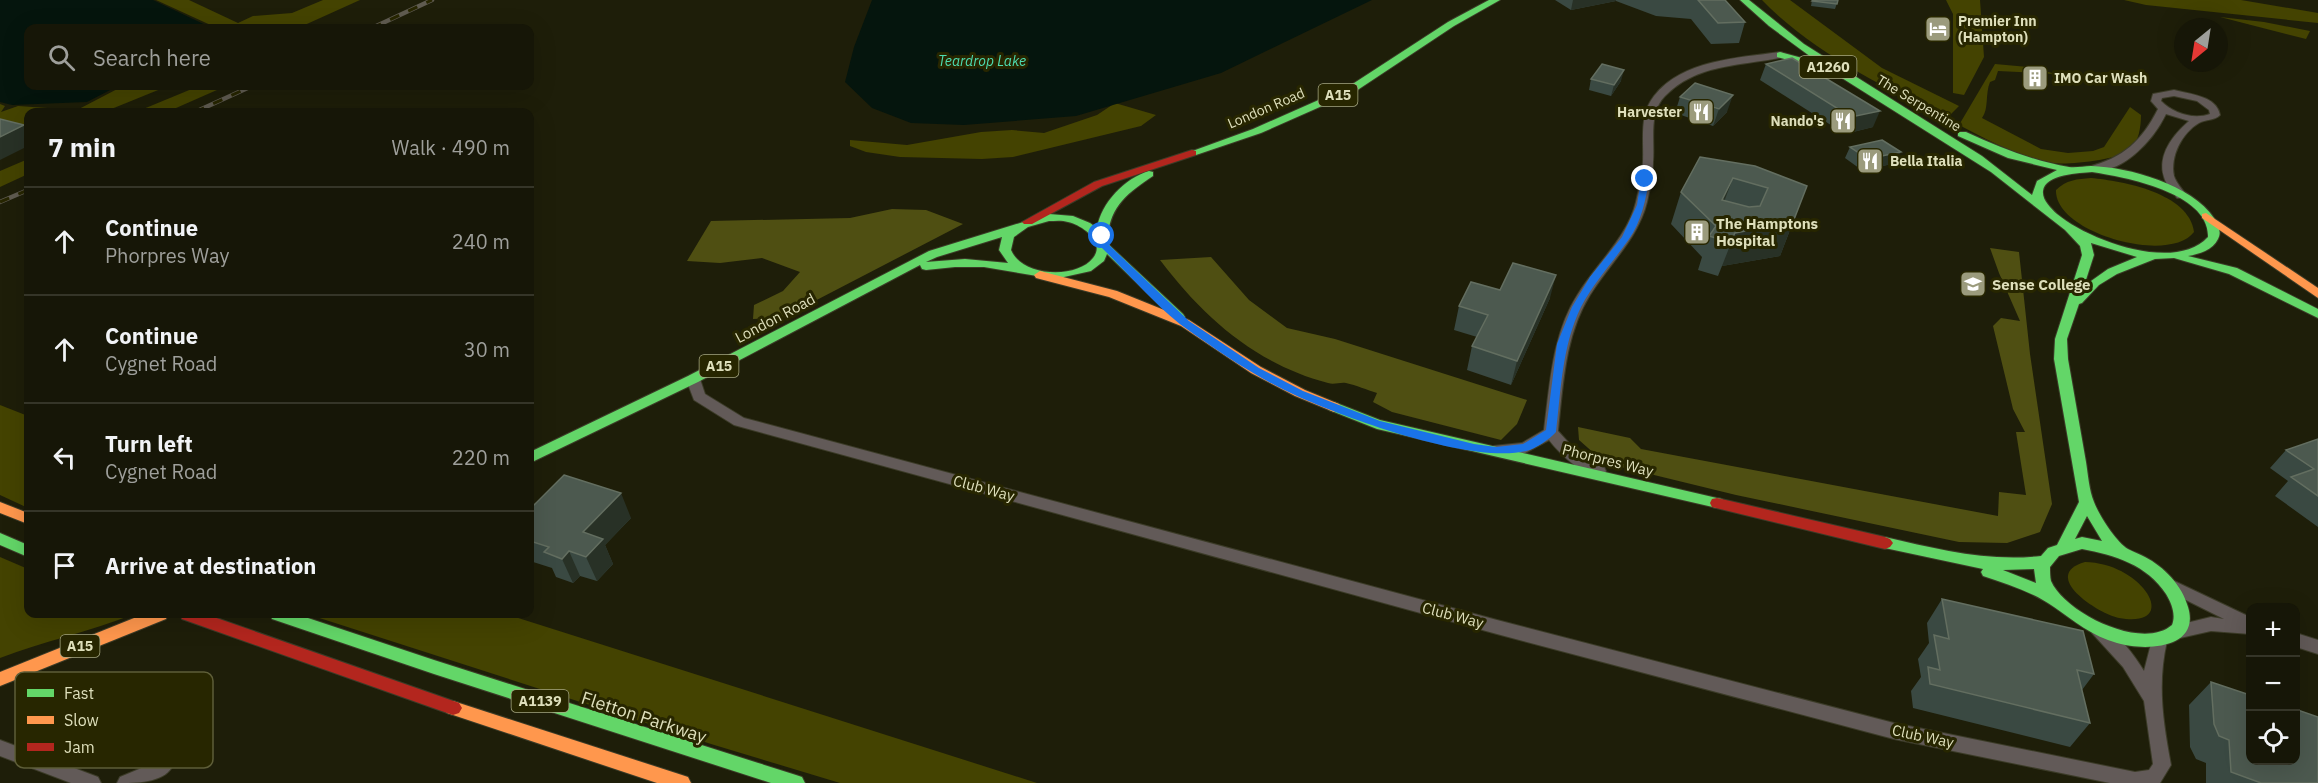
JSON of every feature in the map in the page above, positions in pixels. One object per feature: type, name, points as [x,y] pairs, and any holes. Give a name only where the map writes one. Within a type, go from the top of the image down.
[{"type":"main road","name":"London Road","points":[[534,456],[693,379],[933,254],[1022,226],[1098,184],[1257,131],[1352,89],[1451,24],[1496,0]]},
{"type":"main road","name":"The Serpentine","points":[[1744,0],[1780,33],[1842,76],[1969,152],[2070,229]]},
{"type":"main road","name":"The Serpentine","points":[[1756,0],[1779,21],[1852,74],[1929,117],[2001,152],[2040,166],[2069,170]]},
{"type":"main road","points":[[1780,33],[1787,51],[1780,55]]},
{"type":"main road","points":[[1780,55],[1809,62],[1842,76]]},
{"type":"main road","name":"London Road","points":[[1103,241],[1103,216],[1115,198],[1167,162]]},
{"type":"main road","points":[[2049,213],[2039,200],[2037,189],[2041,180],[2052,173],[2092,169],[2138,178],[2181,196],[2318,294]]},
{"type":"main road","points":[[2070,229],[2101,243],[2154,255],[2173,256],[2193,254],[2207,248],[2214,239],[2214,228],[2206,216]]},
{"type":"main road","name":"A15","points":[[1022,226],[1041,219],[1072,219],[1095,228],[1103,241],[1102,254],[1084,269],[1070,274],[1033,274]]},
{"type":"main road","points":[[1022,226],[1007,237],[1004,247],[1006,257],[1014,266],[1033,274]]},
{"type":"main road","points":[[2070,229],[2086,244],[2088,255],[2061,339],[2061,359],[2086,502],[2109,540],[2123,553],[2157,573],[2170,585],[2181,602],[2185,618],[2180,631],[2172,638],[2159,641]]},
{"type":"main road","name":"Phorpres Way","points":[[1103,241],[1185,323],[1256,370],[1300,393],[1377,424],[1938,555],[2003,566],[2024,566],[2042,562]]},
{"type":"main road","points":[[2071,310],[2091,283],[2110,269],[2154,255]]},
{"type":"main road","points":[[2173,256],[2233,271],[2318,314]]},
{"type":"main road","name":"London Road","points":[[905,268],[947,263],[975,263],[1033,274]]},
{"type":"main road","name":"Phorpres Way","points":[[1033,274],[1113,294],[1185,323]]},
{"type":"main road","points":[[1474,448],[1508,460],[1638,490],[1676,495]]},
{"type":"main road","points":[[2065,544],[2086,502]]},
{"type":"main road","points":[[0,507],[24,517]]},
{"type":"main road","points":[[0,539],[24,549]]},
{"type":"main road","points":[[2057,602],[2044,581],[2042,562],[2046,554],[2065,544],[2082,543],[2123,553]]},
{"type":"main road","name":"Phorpres Way","points":[[1938,555],[2020,582],[2057,602],[2092,627],[2127,639],[2159,641]]},
{"type":"main road","name":"A15","points":[[17,672],[150,618]]},
{"type":"main road","name":"A1139","points":[[199,618],[413,695],[682,783]]},
{"type":"main road","name":"Fletton Parkway","points":[[290,618],[796,783]]},
{"type":"main road","name":"A15","points":[[0,679],[15,673]]},
{"type":"street","points":[[1614,478],[1582,464],[1566,453],[1551,432],[1562,344],[1573,316],[1594,277],[1626,237],[1641,205],[1647,165],[1649,118],[1656,99],[1682,77],[1704,69],[1780,55]]},
{"type":"street","points":[[2174,93],[2207,103],[2216,112],[2212,117],[2198,119],[2180,116],[2163,109],[2156,101],[2157,96],[2174,93]]},
{"type":"street","points":[[2092,169],[2109,166],[2137,150],[2163,109]]},
{"type":"street","points":[[2181,196],[2169,177],[2170,150],[2176,139],[2198,119]]},
{"type":"street","name":"Club Way","points":[[693,379],[699,397],[739,422],[1497,627],[1894,730],[2135,780],[2154,777],[2162,765],[2150,697],[2153,662],[2159,641]]},
{"type":"street","points":[[1496,450],[1525,448],[1551,432]]},
{"type":"street","points":[[2170,585],[2246,624]]},
{"type":"street","points":[[2180,631],[2211,624],[2246,626]]},
{"type":"street","name":"Club Way","points":[[2092,627],[2121,650],[2134,667],[2150,697]]},
{"type":"street","points":[[2300,642],[2318,647]]},
{"type":"street","points":[[0,748],[15,754]]},
{"type":"street","points":[[53,768],[92,783]]},
{"type":"street","points":[[126,783],[138,780],[161,768]]},
{"type":"shaded area","points":[[156,0],[189,0],[238,23],[253,16],[292,13],[323,0],[360,0],[307,24],[208,24]]},
{"type":"shaded area","points":[[1762,0],[1790,0],[1882,68],[1959,106],[1947,118],[1874,81],[1802,35]]},
{"type":"shaded area","points":[[1946,0],[1980,0],[1984,57],[1964,95],[1953,93],[1953,14]]},
{"type":"shaded area","points":[[2124,0],[2241,0],[2318,13],[2318,23],[2146,5]]},
{"type":"shaded area","points":[[2220,17],[2264,22],[2310,31],[2306,39]]},
{"type":"shaded area","points":[[1995,64],[2028,67],[2056,74],[1998,71],[1995,80],[1990,82],[1982,118],[2041,149],[2068,153],[2093,151],[2104,147],[2130,107],[2141,115],[2136,143],[2124,154],[2115,157],[2053,163],[2017,153],[1959,125]]},
{"type":"shaded area","points":[[115,90],[158,90],[114,108],[81,108]]},
{"type":"shaded area","points":[[189,90],[217,90],[176,108],[146,108]]},
{"type":"shaded area","points":[[1115,103],[1156,115],[1141,126],[1013,157],[982,159],[900,157],[866,152],[850,146],[850,140],[907,145],[981,132],[1012,130],[1044,133],[1097,115]]},
{"type":"shaded area","points":[[0,104],[5,106],[1,112],[18,106],[48,108],[24,108],[24,127],[0,127]]},
{"type":"shaded area","points":[[24,161],[24,176],[0,187],[0,171]]},
{"type":"shaded area","points":[[2091,178],[2136,186],[2168,199],[2189,219],[2194,232],[2181,241],[2162,245],[2139,245],[2115,240],[2092,231],[2073,219],[2060,206],[2056,190],[2068,182]]},
{"type":"shaded area","points":[[892,209],[926,210],[963,224],[782,318],[753,319],[754,305],[783,291],[800,272],[762,258],[720,263],[687,261],[711,221],[850,218]]},
{"type":"shaded area","points":[[1990,248],[2019,252],[2030,354],[2052,504],[2040,532],[2007,543],[1959,542],[1736,495],[1605,463],[1579,440],[1578,427],[1630,438],[1641,449],[1998,516],[1999,492],[2026,495],[2016,432],[2025,432],[2013,409],[1993,326],[2001,318],[2020,321]]},
{"type":"shaded area","points":[[1211,257],[1249,300],[1287,328],[1335,339],[1527,400],[1517,424],[1501,440],[1392,412],[1373,402],[1377,393],[1346,383],[1328,383],[1278,364],[1255,351],[1214,319],[1195,301],[1160,260]]},
{"type":"shaded area","points":[[0,405],[24,414],[24,506],[0,495]]},
{"type":"shaded area","points":[[0,557],[24,567],[24,618],[123,618],[33,646],[0,658]]},
{"type":"shaded area","points":[[2085,562],[2106,565],[2124,573],[2138,583],[2148,594],[2151,605],[2149,614],[2138,619],[2119,618],[2087,602],[2070,584],[2068,576],[2072,568]]},
{"type":"shaded area","points":[[319,618],[519,618],[1037,783],[840,783]]},
{"type":"water","points":[[0,0],[153,0],[204,24],[24,24],[24,90],[110,90],[87,102],[12,105],[0,102]]},
{"type":"water","name":"Teardrop Lake","points":[[872,0],[1372,0],[1221,73],[1076,116],[964,125],[911,123],[872,108],[845,82],[854,47]]},
{"type":"building","points":[[1698,0],[1725,0],[1745,22],[1718,23]]},
{"type":"building","points":[[1813,0],[1838,0],[1837,4]]},
{"type":"building","points":[[1792,58],[1880,111],[1851,117],[1766,64]]},
{"type":"building","points":[[1602,64],[1624,70],[1614,85],[1591,79]]},
{"type":"building","points":[[1695,83],[1733,95],[1719,109],[1680,97]]},
{"type":"building","points":[[0,119],[24,125],[0,137]]},
{"type":"building","points":[[1882,140],[1901,152],[1868,159],[1850,147]]},
{"type":"building","points":[[1700,157],[1755,166],[1807,186],[1793,222],[1735,233],[1730,242],[1709,236],[1716,226],[1681,192]],"holes":[[[1733,178],[1768,188],[1760,206],[1749,207],[1722,200]]]},
{"type":"building","points":[[1513,263],[1556,275],[1517,361],[1472,346],[1488,315],[1459,306],[1471,282],[1500,290]]},
{"type":"building","points":[[2318,439],[2318,496],[2291,477],[2314,469],[2286,450]]},
{"type":"building","points":[[564,475],[621,493],[583,532],[603,539],[586,557],[569,551],[562,559],[544,552],[549,547],[534,542],[534,505]]},
{"type":"building","points":[[1942,599],[2083,631],[2094,674],[2077,670],[2090,723],[1930,684],[1928,667],[1940,670],[1934,635],[1949,639]]},
{"type":"building","points":[[2211,682],[2246,694],[2246,765],[2300,765],[2300,711],[2318,717],[2318,783],[2261,783],[2231,772],[2229,740],[2219,736],[2214,724]]},
{"type":"railway","points":[[381,24],[432,0]]},
{"type":"railway","points":[[204,108],[243,90]]},
{"type":"railway","points":[[0,202],[24,192]]},
{"type":"traffic: fast","points":[[1192,153],[1257,131],[1352,89],[1451,24],[1496,0]]},
{"type":"traffic: fast","points":[[1744,0],[1800,46],[1978,158],[2043,209]]},
{"type":"traffic: fast","points":[[1780,55],[1814,64]]},
{"type":"traffic: fast","points":[[1962,134],[2012,156],[2065,169]]},
{"type":"traffic: fast","points":[[2092,169],[2141,178],[2176,192],[2206,215],[2214,228],[2213,238],[2206,246],[2194,252],[2160,255],[2121,249],[2078,233],[2056,219],[2040,201],[2037,192],[2041,183],[2052,176],[2092,169]]},
{"type":"traffic: fast","points":[[1102,236],[1106,215],[1116,199],[1149,174]]},
{"type":"traffic: fast","points":[[926,266],[984,263],[1003,266],[1018,270],[1025,271],[1040,275],[1055,276],[1086,269],[1100,259],[1103,247],[1098,235],[1086,225],[1069,218],[1049,217],[1027,223],[1012,232],[1005,245],[1010,259],[1018,266],[1022,269],[1026,272]]},
{"type":"traffic: fast","points":[[534,456],[693,379],[933,254],[1016,229]]},
{"type":"traffic: fast","points":[[2070,229],[2086,245],[2088,255],[2061,339],[2061,359],[2086,502],[2109,540],[2121,552]]},
{"type":"traffic: fast","points":[[1105,246],[1179,317]]},
{"type":"traffic: fast","points":[[2078,300],[2103,276],[2154,255]]},
{"type":"traffic: fast","points":[[2180,258],[2233,271],[2318,314]]},
{"type":"traffic: fast","points":[[1334,407],[1377,424],[1717,503]]},
{"type":"traffic: fast","points":[[2065,545],[2086,502]]},
{"type":"traffic: fast","points":[[0,539],[24,549]]},
{"type":"traffic: fast","points":[[1885,543],[1982,563],[2042,562]]},
{"type":"traffic: fast","points":[[2082,543],[2131,557],[2157,573],[2168,585],[2181,609],[2182,620],[2178,629],[2170,636],[2157,640],[2139,641],[2118,637],[2095,627],[2054,598],[2043,581],[2042,565],[2054,552],[2082,543]]},
{"type":"traffic: fast","points":[[1989,572],[2020,582],[2055,600]]},
{"type":"traffic: fast","points":[[290,618],[434,667],[796,783]]},
{"type":"traffic: slow","points":[[2206,216],[2318,294]]},
{"type":"traffic: slow","points":[[1040,275],[1113,294],[1185,323],[1256,370],[1300,393],[1334,407]]},
{"type":"traffic: slow","points":[[0,507],[24,517]]},
{"type":"traffic: slow","points":[[17,672],[150,618]]},
{"type":"traffic: slow","points":[[0,679],[15,673]]},
{"type":"traffic: slow","points":[[453,708],[682,783]]},
{"type":"traffic: jam","points":[[1028,222],[1098,184],[1192,153]]},
{"type":"traffic: jam","points":[[1717,503],[1885,543]]},
{"type":"traffic: jam","points":[[199,618],[453,708]]},
{"type":"place","name":"Premier Inn (Hampton)","points":[[1938,29]]},
{"type":"place","name":"IMO Car Wash","points":[[2035,78]]},
{"type":"place","name":"Harvester","points":[[1701,112]]},
{"type":"place","name":"Nando's","points":[[1843,121]]},
{"type":"place","name":"Bella Italia","points":[[1870,161]]},
{"type":"place","name":"The Hamptons Hospital","points":[[1697,232]]},
{"type":"place","name":"Sense College","points":[[1973,284]]},
{"type":"route","points":[[1102,236],[1105,246],[1185,323],[1256,370],[1300,393],[1377,424],[1436,439],[1474,448],[1496,450],[1525,448],[1551,432],[1562,344],[1577,307],[1594,277],[1626,237],[1641,205],[1645,179]]}]
